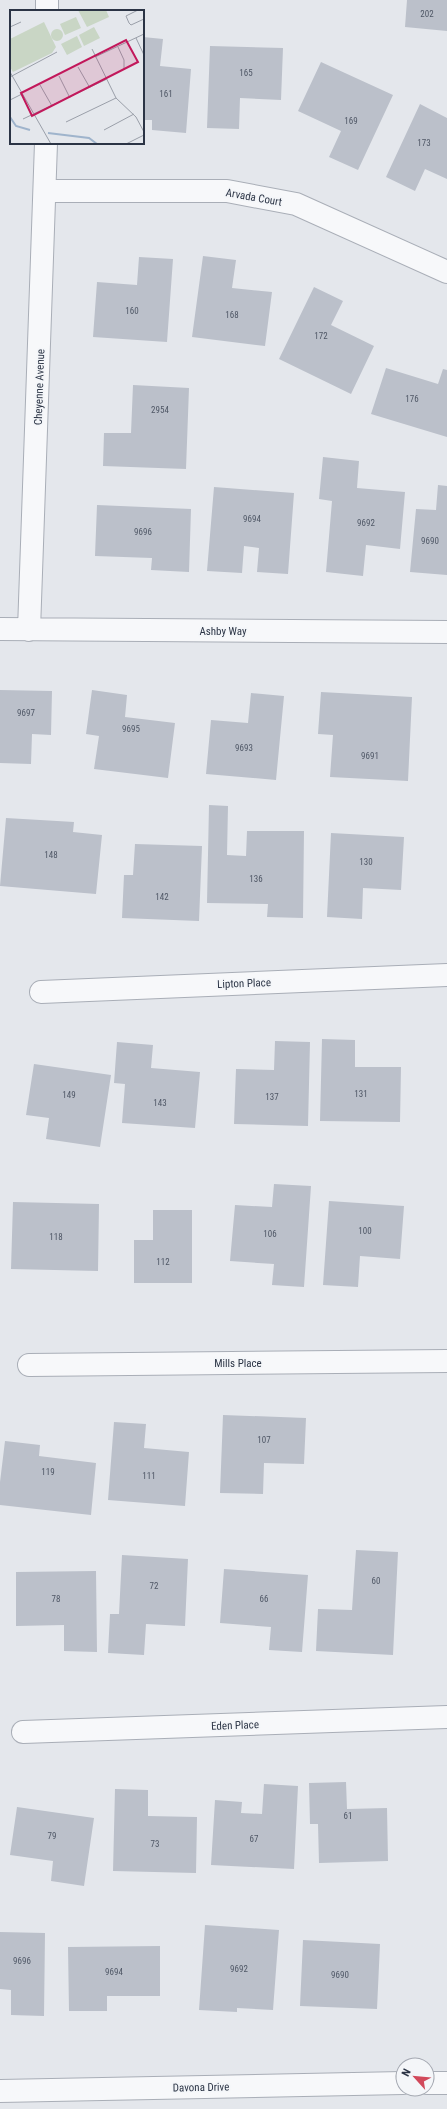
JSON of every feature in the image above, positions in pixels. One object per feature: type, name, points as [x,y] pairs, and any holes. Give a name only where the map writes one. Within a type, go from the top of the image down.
[{"type":"street","points":[[47,10],[48,0]]},
{"type":"street","name":"Cheyenne Avenue","points":[[29,630],[46,191],[46,144]]},
{"type":"street","name":"Arvada Court","points":[[46,191],[227,191],[296,204],[447,272]]},
{"type":"street","name":"Ashby Way","points":[[0,629],[447,632]]},
{"type":"street","name":"Lipton Place","points":[[41,992],[447,974]]},
{"type":"street","name":"Mills Place","points":[[29,1365],[447,1361]]},
{"type":"street","name":"Eden Place","points":[[23,1732],[447,1717]]},
{"type":"street","name":"Davona Drive","points":[[0,2091],[25,2100],[395,2083]]},
{"type":"street","points":[[435,2083],[447,2083]]},
{"type":"building","points":[[407,0],[447,0],[447,31],[405,27]]},
{"type":"building","points":[[144,37],[163,39],[160,66],[191,69],[186,133],[152,130],[152,120],[144,120]]},
{"type":"building","points":[[210,46],[283,48],[281,100],[240,98],[239,129],[207,128]]},
{"type":"building","points":[[321,62],[393,95],[358,170],[329,157],[341,131],[298,111]]},
{"type":"building","points":[[420,104],[447,118],[447,179],[425,169],[415,191],[386,177]]},
{"type":"building","points":[[203,256],[236,260],[232,288],[272,292],[265,346],[192,337]]},
{"type":"building","points":[[139,257],[173,259],[167,342],[93,337],[97,282],[137,285]]},
{"type":"building","points":[[314,287],[343,301],[331,325],[374,346],[351,394],[279,359]]},
{"type":"building","points":[[386,368],[438,384],[443,369],[447,370],[447,437],[371,414]]},
{"type":"building","points":[[133,385],[189,388],[186,469],[103,466],[104,433],[131,433]]},
{"type":"building","points":[[323,457],[359,461],[357,488],[405,492],[400,549],[366,545],[363,576],[326,572],[332,501],[319,499]]},
{"type":"building","points":[[438,485],[447,486],[447,575],[410,572],[416,509],[436,510]]},
{"type":"building","points":[[214,487],[294,493],[288,574],[257,572],[259,548],[244,546],[242,573],[207,571]]},
{"type":"building","points":[[97,505],[191,509],[189,572],[151,570],[152,558],[95,556]]},
{"type":"building","points":[[0,690],[52,691],[51,735],[32,734],[31,764],[0,763]]},
{"type":"building","points":[[92,690],[127,695],[125,717],[175,723],[168,778],[94,769],[99,736],[86,734]]},
{"type":"building","points":[[321,692],[412,697],[408,781],[330,777],[333,735],[318,734]]},
{"type":"building","points":[[251,693],[284,696],[276,780],[206,774],[211,720],[248,723]]},
{"type":"building","points":[[209,805],[228,806],[227,855],[246,856],[247,831],[304,831],[303,918],[267,917],[268,904],[207,903]]},
{"type":"building","points":[[6,818],[74,822],[73,832],[102,835],[96,894],[0,886]]},
{"type":"building","points":[[331,833],[404,837],[401,890],[363,888],[362,919],[327,917]]},
{"type":"building","points":[[135,844],[202,846],[199,921],[122,918],[124,875],[133,875]]},
{"type":"building","points":[[322,1039],[355,1040],[355,1067],[401,1067],[400,1122],[320,1121]]},
{"type":"building","points":[[275,1041],[310,1042],[308,1126],[234,1124],[236,1069],[274,1070]]},
{"type":"building","points":[[117,1042],[153,1045],[151,1068],[200,1072],[195,1128],[122,1123],[125,1084],[114,1083]]},
{"type":"building","points":[[34,1064],[111,1075],[100,1147],[46,1139],[49,1118],[26,1115]]},
{"type":"building","points":[[274,1184],[311,1186],[304,1287],[272,1285],[274,1264],[230,1261],[235,1205],[272,1207]]},
{"type":"building","points":[[329,1201],[404,1206],[400,1259],[360,1256],[358,1287],[323,1285]]},
{"type":"building","points":[[13,1202],[99,1204],[98,1271],[11,1269]]},
{"type":"building","points":[[153,1210],[192,1210],[192,1283],[134,1283],[134,1240],[153,1240]]},
{"type":"building","points":[[223,1415],[306,1418],[304,1464],[264,1463],[263,1494],[220,1493]]},
{"type":"building","points":[[114,1422],[146,1424],[144,1448],[189,1452],[185,1506],[108,1500]]},
{"type":"building","points":[[5,1441],[40,1445],[39,1456],[96,1463],[91,1515],[0,1505],[0,1482]]},
{"type":"building","points":[[356,1550],[398,1552],[393,1655],[316,1651],[318,1609],[352,1610]]},
{"type":"building","points":[[122,1555],[188,1559],[185,1626],[146,1624],[144,1655],[108,1653],[110,1614],[119,1614]]},
{"type":"building","points":[[224,1569],[308,1575],[302,1652],[269,1650],[271,1627],[220,1623]]},
{"type":"building","points":[[96,1571],[97,1652],[64,1651],[64,1625],[16,1626],[16,1572]]},
{"type":"building","points":[[346,1782],[347,1809],[387,1808],[388,1861],[319,1863],[318,1824],[310,1824],[309,1783]]},
{"type":"building","points":[[264,1784],[298,1786],[294,1869],[211,1865],[215,1800],[242,1802],[241,1813],[262,1814]]},
{"type":"building","points":[[115,1789],[148,1790],[148,1816],[197,1817],[196,1873],[113,1871]]},
{"type":"building","points":[[17,1807],[94,1818],[84,1886],[51,1881],[53,1861],[10,1855]]},
{"type":"building","points":[[205,1925],[279,1930],[273,2010],[237,2008],[237,2012],[199,2010]]},
{"type":"building","points":[[0,1932],[45,1933],[44,2016],[11,2015],[11,1990],[0,1989]]},
{"type":"building","points":[[303,1940],[380,1944],[377,2009],[300,2006]]},
{"type":"building","points":[[160,1946],[160,1996],[107,1996],[107,2011],[69,2011],[68,1947]]}]
